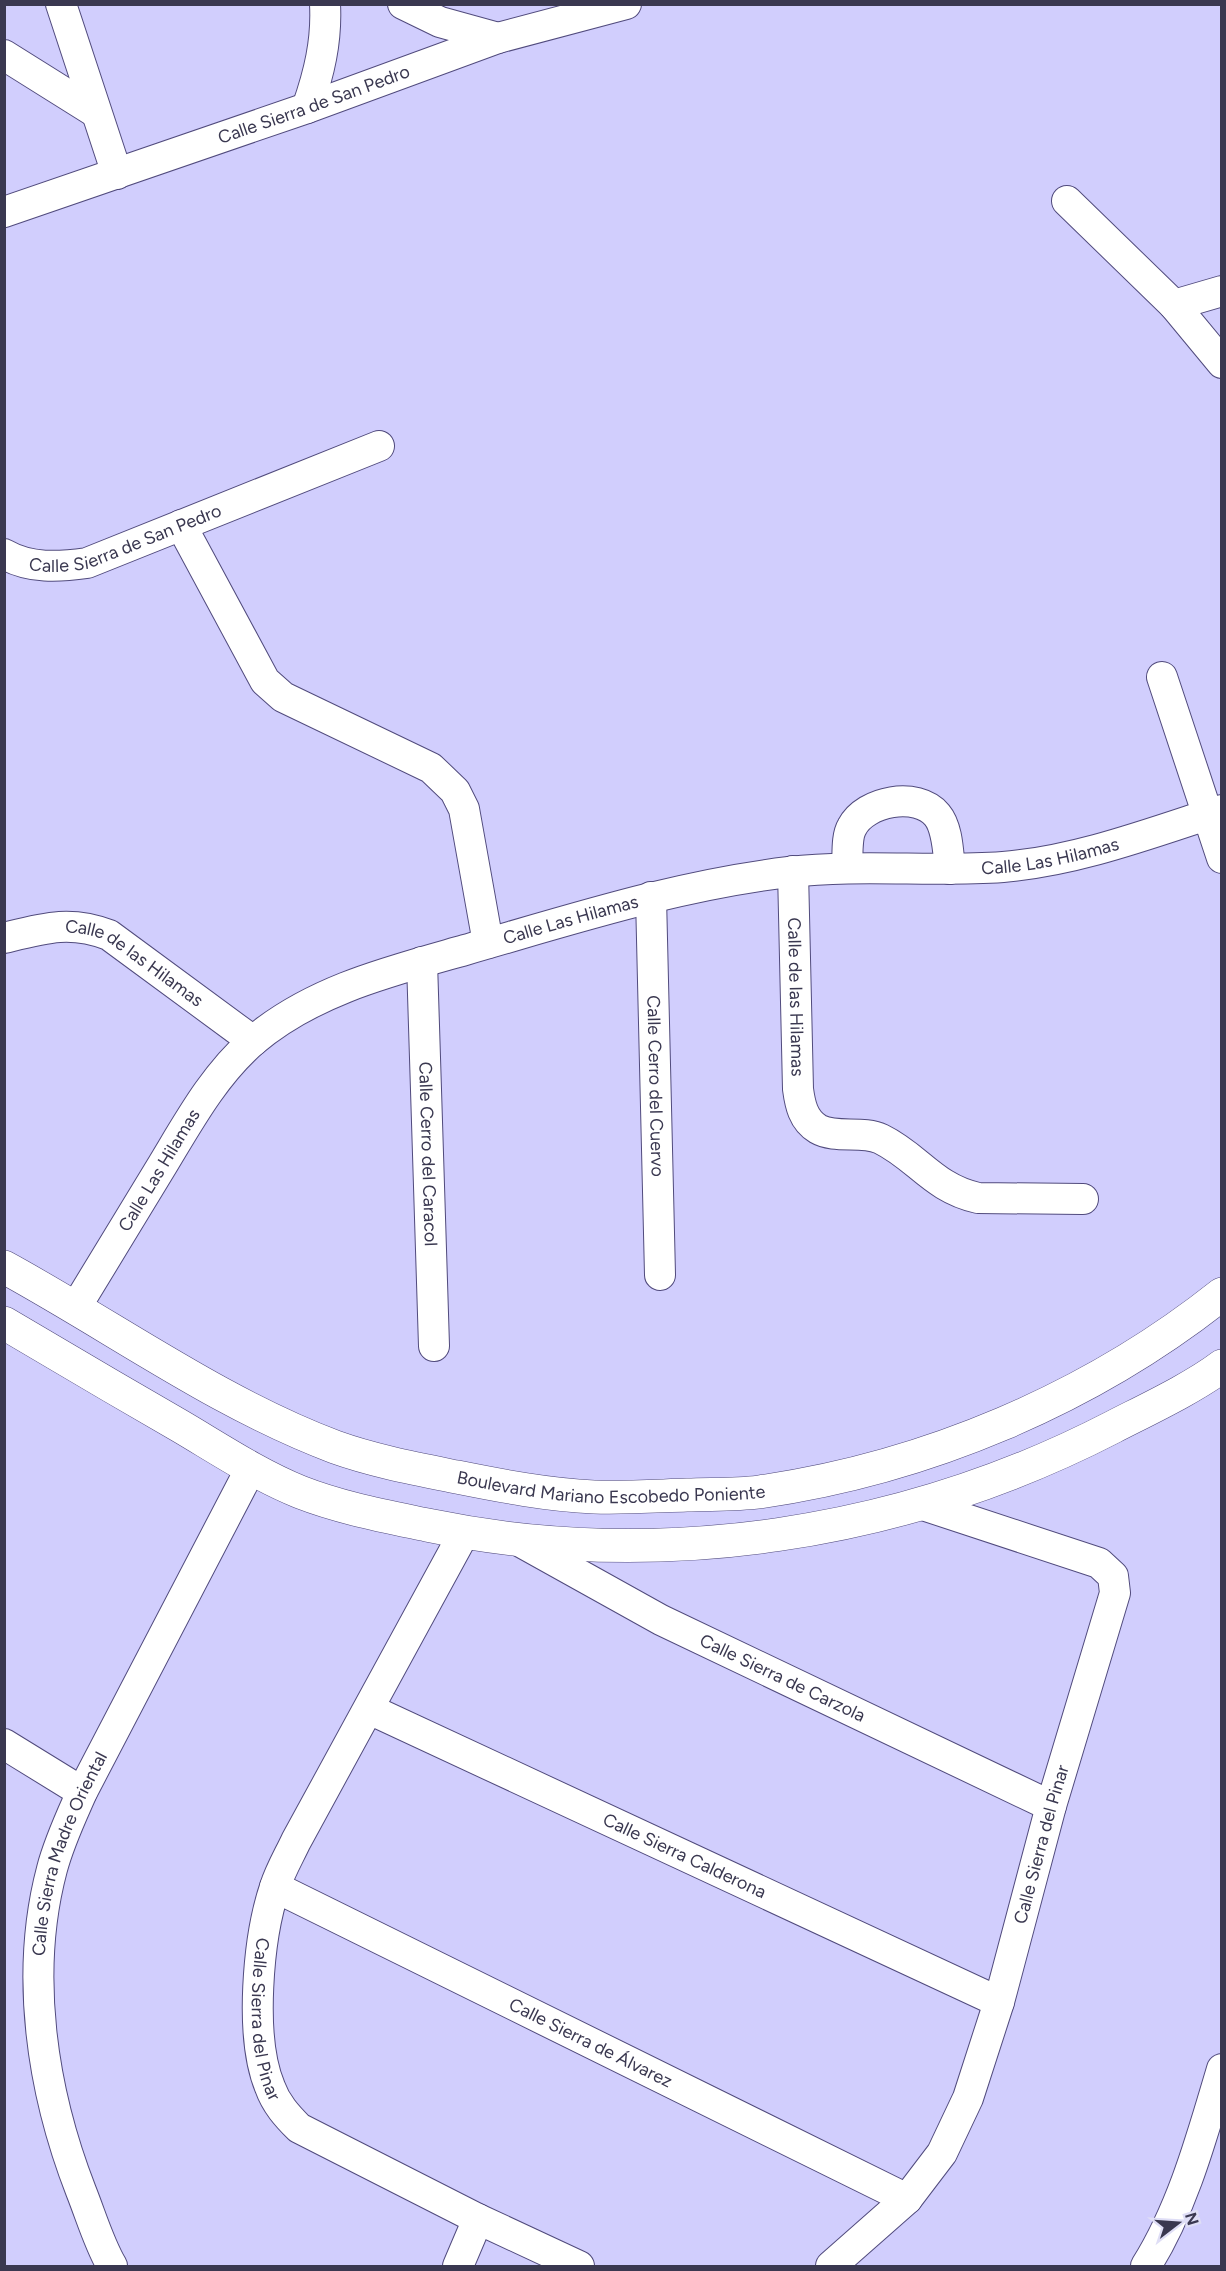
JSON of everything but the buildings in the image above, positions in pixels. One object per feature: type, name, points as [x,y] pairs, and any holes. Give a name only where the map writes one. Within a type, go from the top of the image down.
[{"type":"street","points":[[61,4],[117,174]]},
{"type":"street","points":[[307,108],[317,80],[323,50],[325,4]]},
{"type":"street","points":[[403,4],[440,22],[498,38]]},
{"type":"street","name":"Calle Sierra de San Pedro","points":[[4,212],[307,108],[578,11],[626,4]]},
{"type":"street","points":[[4,55],[95,112]]},
{"type":"street","points":[[1067,201],[1174,305],[1221,363]]},
{"type":"street","points":[[1174,305],[1221,291]]},
{"type":"street","name":"Calle Sierra de San Pedro","points":[[4,554],[35,565],[59,567],[87,563],[379,446]]},
{"type":"street","points":[[181,525],[265,681],[283,697],[431,768],[455,791],[464,809],[488,943]]},
{"type":"street","points":[[1162,678],[1214,812],[1221,858]]},
{"type":"street","points":[[847,868],[850,829],[858,817],[871,807],[908,802],[925,804],[938,816],[944,832],[950,869]]},
{"type":"street","name":"Calle Las Hilamas","points":[[76,1307],[207,1091],[253,1041],[282,1019],[315,1000],[354,984],[563,919],[686,888],[793,872],[847,868],[950,869],[1046,862],[1214,812]]},
{"type":"street","name":"Calle de las Hilamas","points":[[793,872],[798,1089],[801,1107],[808,1120],[819,1130],[880,1138],[945,1186],[962,1195],[978,1198],[1083,1199]]},
{"type":"street","name":"Calle Cerro del Cuervo","points":[[651,897],[660,1275]]},
{"type":"street","name":"Calle de las Hilamas","points":[[4,938],[64,925],[88,927],[98,931],[109,936],[253,1041]]},
{"type":"street","name":"Calle Cerro del Caracol","points":[[422,962],[434,1346]]},
{"type":"street","name":"Boulevard Mariano Escobedo Poniente","points":[[4,1267],[229,1398],[337,1448],[406,1466],[514,1489],[594,1497],[756,1492],[832,1479],[911,1457],[990,1430],[1106,1372],[1177,1329],[1221,1294]]},
{"type":"street","points":[[4,1323],[251,1468],[301,1492],[356,1510],[464,1533],[519,1541],[728,1542],[794,1534],[923,1505],[1007,1476],[1069,1450],[1221,1365]]},
{"type":"street","name":"Calle Sierra Madre Oriental","points":[[112,2266],[71,2166],[55,2109],[42,2048],[40,1965],[44,1912],[52,1870],[62,1837],[82,1792],[251,1468]]},
{"type":"street","name":"Calle Sierra del Pinar","points":[[831,2266],[907,2199],[942,2152],[968,2098],[999,2002],[1051,1806],[1115,1593],[1113,1576],[1108,1568],[1099,1563],[923,1505]]},
{"type":"street","name":"Calle Sierra del Pinar","points":[[464,1533],[296,1840],[275,1887],[267,1921],[258,1997],[260,2049],[269,2086],[278,2104],[299,2128],[478,2219],[579,2266]]},
{"type":"street","name":"Calle Sierra de Carzola","points":[[519,1541],[661,1620],[1051,1806]]},
{"type":"street","name":"Calle Sierra Calderona","points":[[369,1709],[999,2002]]},
{"type":"street","points":[[4,1744],[82,1792]]},
{"type":"street","name":"Calle Sierra de Álvarez","points":[[275,1887],[907,2199]]},
{"type":"street","points":[[1146,2266],[1178,2202],[1202,2138],[1221,2069]]},
{"type":"street","points":[[458,2266],[478,2219]]}]
